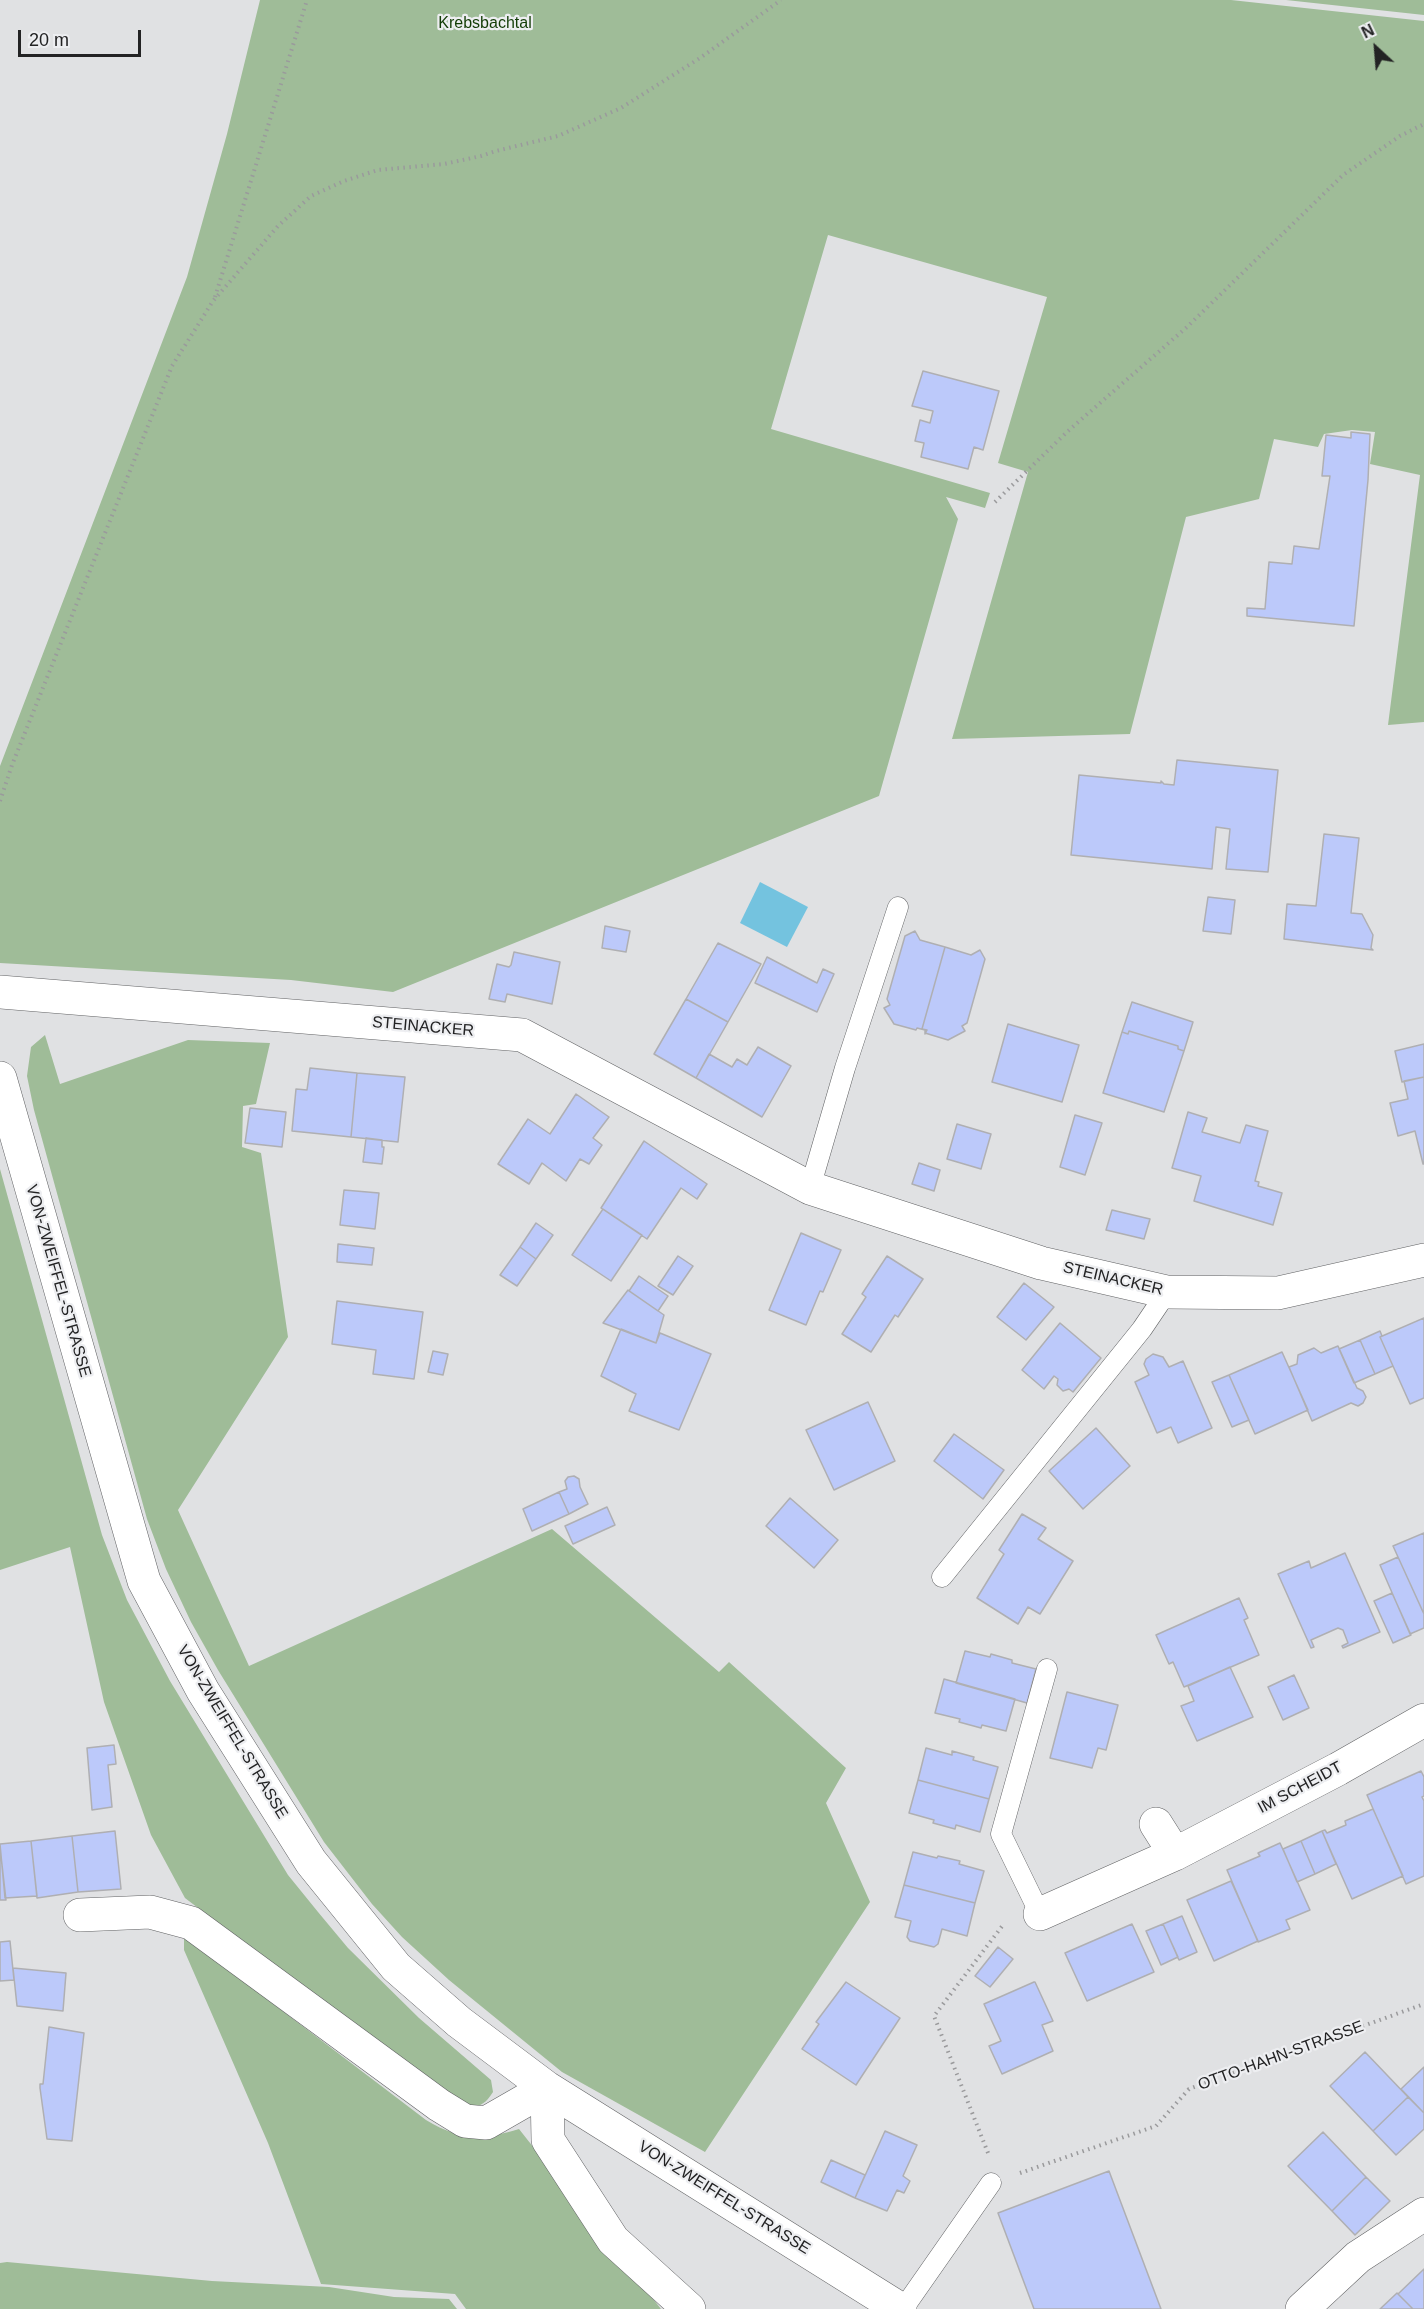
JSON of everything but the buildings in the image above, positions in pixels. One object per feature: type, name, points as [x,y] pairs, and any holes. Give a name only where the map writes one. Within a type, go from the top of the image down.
[{"type":"street","name":"STEINACKER","points":[[0,992],[522,1035],[810,1188],[1041,1263],[1167,1292],[1278,1293],[1424,1260]]},
{"type":"street","name":"VON-ZWEIFFEL-STRASSE","points":[[0,1078],[144,1581],[197,1681],[312,1862],[396,1966],[459,2022],[547,2088],[902,2309]]},
{"type":"street","name":"IM SCHEIDT","points":[[1040,1914],[1175,1854],[1338,1769],[1424,1720]]},
{"type":"street","points":[[1156,1824],[1175,1854]]},
{"type":"street","points":[[80,1915],[150,1912],[191,1923],[438,2106],[465,2121],[486,2123],[547,2088],[548,2140],[613,2240],[689,2309]]},
{"type":"street","points":[[1302,2309],[1358,2257],[1424,2214]]},
{"type":"lane","points":[[810,1188],[845,1068],[898,908]]},
{"type":"lane","points":[[942,1577],[1142,1329],[1167,1292]]},
{"type":"lane","points":[[1040,1914],[1001,1834],[1047,1669]]},
{"type":"lane","points":[[902,2309],[991,2184]]},
{"type":"path","points":[[213,301],[307,0]]},
{"type":"path","points":[[0,801],[12,765],[172,366],[213,301],[278,226],[311,196],[344,181],[378,170],[444,164],[558,136],[621,108],[700,58],[781,0]]},
{"type":"path","points":[[996,502],[1068,431],[1187,327],[1344,175],[1400,136],[1424,124]]},
{"type":"path","points":[[989,2156],[934,2016],[1004,1924],[1026,1916],[1040,1914]]},
{"type":"path","name":"OTTO-HAHN-STRASSE","points":[[991,2184],[1156,2126],[1189,2089],[1424,2004]]},
{"type":"green space","name":"Krebsbachtal","points":[[260,0],[1231,0],[1424,21],[1424,722],[1388,725],[1420,475],[1370,464],[1375,432],[1352,430],[1324,434],[1318,447],[1274,439],[1259,499],[1186,517],[1130,734],[952,739],[1028,472],[998,463],[1047,297],[828,235],[771,429],[990,493],[985,508],[946,497],[958,519],[879,796],[393,992],[291,980],[0,963],[0,766],[187,277],[227,134]]},
{"type":"green space","points":[[1286,0],[1424,0],[1424,15]]},
{"type":"green space","points":[[45,1035],[60,1084],[188,1040],[270,1043],[256,1104],[243,1106],[242,1147],[261,1153],[288,1337],[178,1510],[249,1666],[552,1529],[719,1672],[729,1662],[846,1768],[826,1803],[870,1902],[705,2152],[562,2072],[449,1980],[402,1937],[372,1904],[324,1842],[218,1670],[191,1622],[166,1569],[147,1519],[34,1110],[27,1076],[31,1047]]},
{"type":"green space","points":[[0,1169],[102,1535],[127,1600],[170,1681],[288,1875],[348,1948],[419,2018],[491,2080],[493,2092],[480,2105],[454,2103],[185,1898],[151,1835],[104,1702],[70,1547],[0,1570]]},
{"type":"green space","points":[[184,1936],[438,2127],[460,2135],[471,2136],[494,2135],[519,2129],[661,2309],[466,2309],[455,2294],[321,2284],[268,2143],[184,1950]]},
{"type":"green space","points":[[0,2263],[212,2281],[329,2287],[394,2297],[449,2299],[457,2309],[0,2309]]},
{"type":"water","points":[[760,882],[808,907],[787,947],[740,923]]}]
